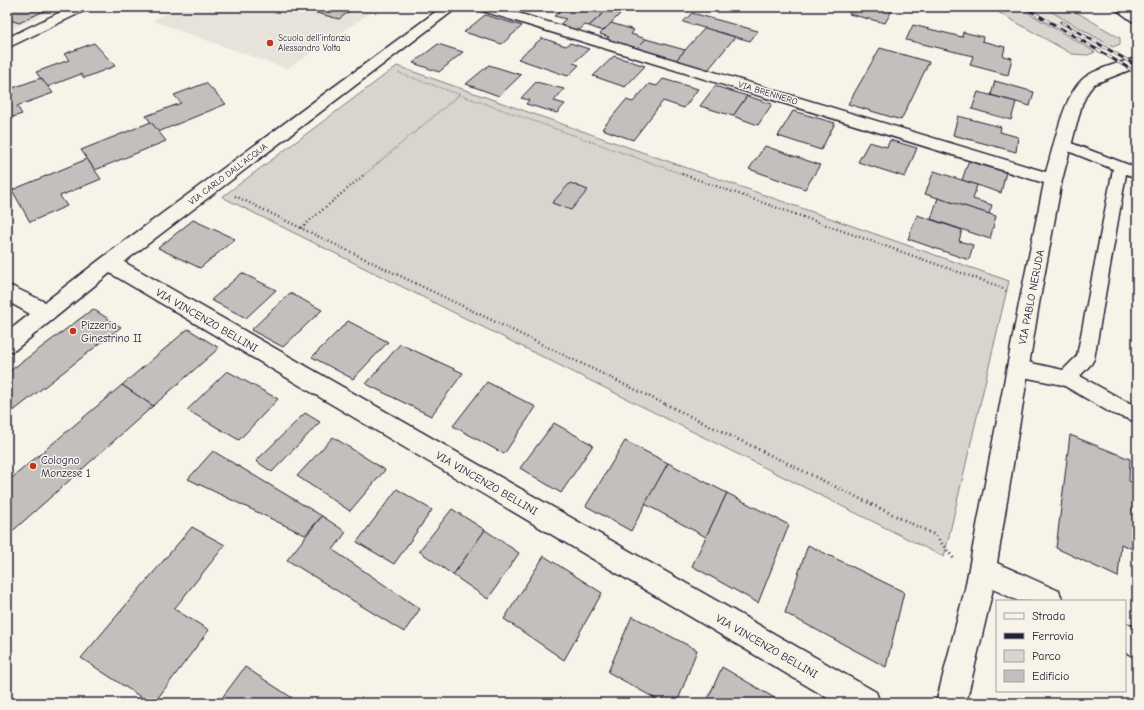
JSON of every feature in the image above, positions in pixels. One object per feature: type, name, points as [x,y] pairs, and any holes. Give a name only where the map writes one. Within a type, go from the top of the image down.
[{"type":"street","points":[[7,44],[81,7]]},
{"type":"street","name":"VIA CARLO DALL'ACQUA","points":[[7,344],[109,263],[451,7]]},
{"type":"street","name":"VIA BRENNERO","points":[[484,7],[1053,180]]},
{"type":"street","points":[[1120,7],[1137,18]]},
{"type":"street","name":"VIA PABLO NERUDA","points":[[951,703],[980,579],[1029,304],[1053,180],[1074,104],[1081,90],[1089,82],[1106,73],[1137,62]]},
{"type":"street","name":"VIA VINCENZO BELLINI","points":[[109,263],[865,703]]},
{"type":"street","points":[[7,292],[47,313]]},
{"type":"street","points":[[980,579],[1046,600]]},
{"type":"street","points":[[1126,638],[1137,643]]},
{"type":"lane","points":[[1063,144],[1137,173]]},
{"type":"lane","points":[[1067,378],[1085,359],[1120,167]]},
{"type":"lane","points":[[1018,368],[1067,378],[1118,407],[1137,414]]},
{"type":"path","points":[[369,69],[402,73],[998,286],[1029,304]]},
{"type":"path","points":[[301,228],[460,94]]},
{"type":"path","points":[[213,185],[935,535],[980,579]]},
{"type":"shaded area","points":[[7,7],[59,7],[7,32]]},
{"type":"shaded area","name":"Scuola dell’infanzia Alessandro Volta","points":[[177,7],[379,7],[287,69],[153,21]]},
{"type":"shaded area","points":[[1018,7],[1043,7],[1113,47],[1095,52]]},
{"type":"green space","points":[[989,7],[1018,7],[1095,52],[1088,55],[1072,54]]},
{"type":"green space","points":[[1043,7],[1068,7],[1120,38],[1120,44],[1113,47]]},
{"type":"green space","points":[[397,66],[1009,281],[944,557],[222,197]]},
{"type":"building","points":[[7,7],[52,7],[19,23],[7,19]]},
{"type":"building","points":[[294,7],[355,7],[339,19]]},
{"type":"building","points":[[565,7],[581,7],[604,13],[589,26],[585,25],[578,31],[559,25],[566,19],[554,16]]},
{"type":"building","points":[[854,7],[894,7],[885,23],[849,14]]},
{"type":"building","points":[[607,10],[620,14],[603,31],[589,26]]},
{"type":"building","points":[[692,13],[758,31],[750,41],[683,22]]},
{"type":"building","points":[[485,15],[522,26],[502,44],[464,32]]},
{"type":"building","points":[[611,23],[634,30],[631,34],[646,39],[637,48],[606,39],[609,37],[600,34]]},
{"type":"building","points":[[913,25],[962,37],[963,32],[983,37],[982,41],[1005,47],[1003,56],[1012,58],[1008,75],[970,65],[973,56],[906,40]]},
{"type":"building","points":[[705,28],[735,37],[708,70],[676,60]]},
{"type":"building","points":[[542,38],[566,46],[570,43],[589,49],[573,63],[579,65],[568,76],[518,59]]},
{"type":"building","points":[[646,39],[685,50],[676,60],[637,48]]},
{"type":"building","points":[[94,43],[115,66],[84,78],[81,74],[47,87],[36,72],[69,60],[64,54]]},
{"type":"building","points":[[438,44],[463,52],[439,72],[413,63]]},
{"type":"building","points":[[880,48],[929,62],[901,120],[848,104]]},
{"type":"building","points":[[614,56],[645,66],[625,87],[593,76]]},
{"type":"building","points":[[489,65],[521,75],[499,96],[466,84]]},
{"type":"building","points":[[41,78],[53,93],[17,106],[22,114],[7,119],[7,90]]},
{"type":"building","points":[[663,79],[698,89],[684,108],[663,101],[633,140],[602,129],[626,100],[633,102],[649,84],[657,86]]},
{"type":"building","points":[[995,81],[1034,92],[1030,106],[991,95]]},
{"type":"building","points":[[536,82],[564,89],[554,101],[565,104],[557,113],[526,104],[529,100],[521,98]]},
{"type":"building","points":[[206,83],[226,104],[158,132],[146,116],[181,103],[174,95]]},
{"type":"building","points":[[715,86],[747,96],[733,116],[700,106]]},
{"type":"building","points":[[978,92],[1016,102],[1011,120],[972,109]]},
{"type":"building","points":[[747,96],[772,104],[758,125],[733,116]]},
{"type":"building","points":[[793,111],[835,123],[821,150],[778,136]]},
{"type":"building","points":[[958,116],[1001,127],[1000,132],[1018,137],[1016,152],[953,135]]},
{"type":"building","points":[[151,122],[166,141],[95,170],[81,150]]},
{"type":"building","points":[[890,140],[917,148],[905,177],[858,162],[869,142],[887,147]]},
{"type":"building","points":[[765,146],[820,165],[805,189],[749,169]]},
{"type":"building","points":[[87,159],[101,179],[60,196],[67,206],[30,222],[12,190]]},
{"type":"building","points":[[969,160],[1006,172],[1001,193],[962,180]]},
{"type":"building","points":[[934,171],[977,185],[973,199],[992,205],[989,214],[925,194]]},
{"type":"building","points":[[570,183],[588,190],[571,210],[552,203]]},
{"type":"building","points":[[938,198],[996,216],[990,239],[931,219]]},
{"type":"building","points":[[917,215],[962,230],[959,241],[973,245],[969,260],[908,239]]},
{"type":"building","points":[[193,220],[235,239],[200,268],[158,248]]},
{"type":"building","points":[[242,273],[276,290],[246,318],[211,300]]},
{"type":"building","points":[[290,293],[322,310],[283,347],[251,330]]},
{"type":"building","points":[[93,309],[121,327],[7,416],[7,373]]},
{"type":"building","points":[[348,321],[388,342],[353,379],[312,357]]},
{"type":"building","points":[[188,329],[219,348],[153,406],[122,385]]},
{"type":"building","points":[[400,344],[463,373],[431,416],[366,384]]},
{"type":"building","points":[[227,371],[278,399],[239,440],[187,410]]},
{"type":"building","points":[[487,382],[536,407],[504,454],[453,426]]},
{"type":"building","points":[[122,385],[153,406],[7,536],[7,482]]},
{"type":"building","points":[[305,413],[320,422],[272,472],[256,461]]},
{"type":"building","points":[[554,423],[593,445],[561,493],[520,468]]},
{"type":"building","points":[[1070,435],[1130,459],[1129,481],[1137,484],[1137,551],[1121,544],[1118,577],[1056,548]]},
{"type":"building","points":[[333,437],[385,470],[350,511],[297,476]]},
{"type":"building","points":[[625,441],[668,463],[631,531],[586,506]]},
{"type":"building","points":[[213,451],[322,516],[305,535],[188,479]]},
{"type":"building","points":[[668,463],[727,493],[706,537],[645,504]]},
{"type":"building","points":[[397,489],[432,510],[394,564],[357,542]]},
{"type":"building","points":[[727,493],[789,525],[758,603],[692,566]]},
{"type":"building","points":[[452,509],[485,530],[453,575],[419,551]]},
{"type":"building","points":[[322,516],[346,532],[333,550],[420,609],[404,632],[287,560]]},
{"type":"building","points":[[192,527],[225,545],[174,609],[209,630],[154,703],[150,703],[81,658]]},
{"type":"building","points":[[485,530],[519,553],[488,599],[453,575]]},
{"type":"building","points":[[808,545],[904,592],[886,667],[785,613]]},
{"type":"building","points":[[544,556],[602,593],[564,660],[504,619]]},
{"type":"building","points":[[632,616],[697,650],[677,703],[663,703],[608,672]]},
{"type":"building","points":[[245,667],[300,703],[218,703]]},
{"type":"building","points":[[722,667],[783,703],[706,703]]},
{"type":"railway","points":[[1024,7],[1137,73]]},
{"type":"railway","points":[[1061,22],[1137,66]]},
{"type":"place","name":"Scuola dell’infanzia Alessandro Volta","points":[[270,43]]},
{"type":"place","name":"Pizzeria Ginestrino II","points":[[73,331]]},
{"type":"place","name":"Cologno Monzese 1","points":[[33,466]]}]
